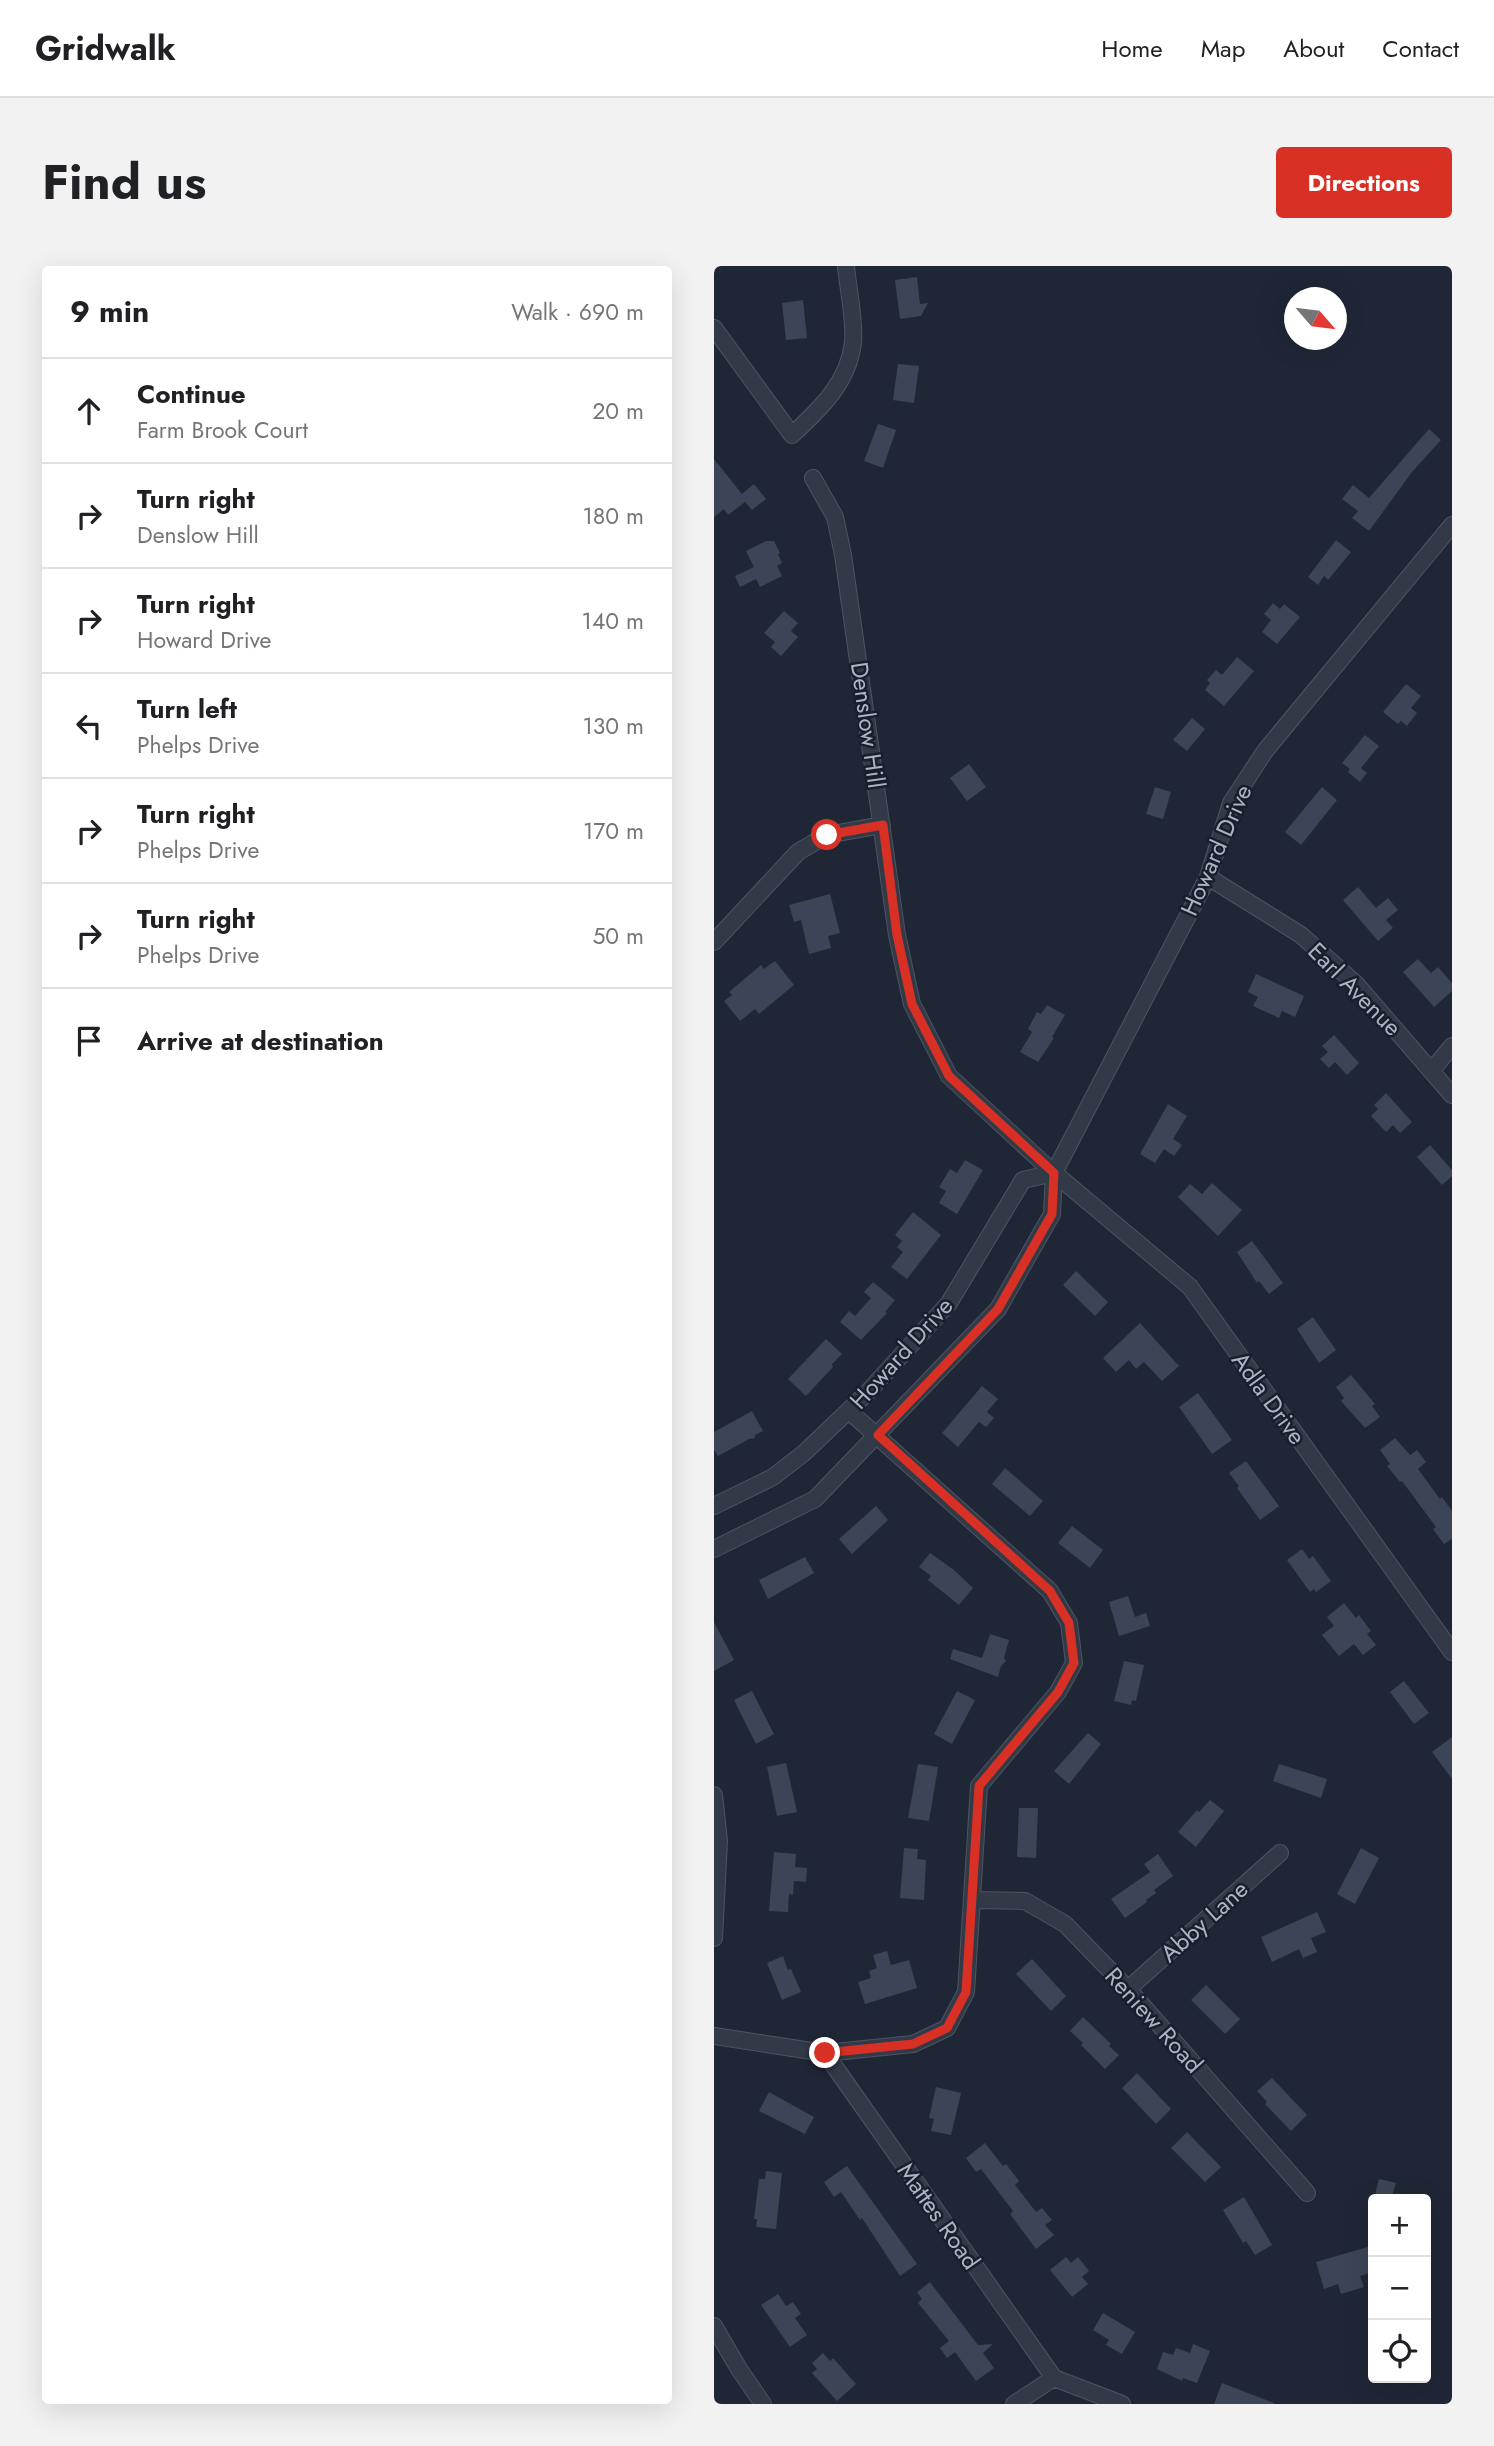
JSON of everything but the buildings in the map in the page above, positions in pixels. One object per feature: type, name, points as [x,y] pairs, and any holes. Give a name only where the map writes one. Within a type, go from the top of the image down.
[{"type":"street","points":[[714,328],[792,435],[823,406],[846,373],[853,341],[846,266]]},
{"type":"street","name":"Denslow Hill","points":[[813,478],[835,517],[843,555],[897,935],[912,1004],[949,1076],[1054,1173]]},
{"type":"street","name":"Howard Drive","points":[[714,1549],[815,1499],[998,1309],[1052,1214],[1054,1173],[1208,877],[1231,803],[1265,751],[1452,525]]},
{"type":"street","points":[[714,942],[798,852],[827,835],[883,825]]},
{"type":"street","name":"Earl Avenue","points":[[1208,877],[1301,935],[1356,984],[1452,1095]]},
{"type":"street","points":[[1432,1070],[1452,1046]]},
{"type":"street","name":"Howard Drive","points":[[714,1506],[773,1477],[849,1412],[949,1303],[1023,1180],[1054,1173]]},
{"type":"street","name":"Adla Drive","points":[[1054,1173],[1190,1287],[1452,1652]]},
{"type":"street","points":[[714,2036],[825,2053],[913,2044],[947,2028],[966,1992],[979,1786],[1058,1692],[1074,1663],[1069,1623],[1050,1591],[878,1435],[849,1412]]},
{"type":"street","points":[[714,1795],[719,1841],[714,1938]]},
{"type":"street","name":"Abby Lane","points":[[1128,1989],[1280,1853]]},
{"type":"street","name":"Reniew Road","points":[[972,1900],[1025,1901],[1065,1924],[1128,1989],[1307,2193]]},
{"type":"street","name":"Mattes Road","points":[[825,2053],[1054,2378]]},
{"type":"street","points":[[714,2326],[738,2369],[763,2404]]},
{"type":"street","points":[[1014,2404],[1054,2378],[1122,2404]]},
{"type":"route","points":[[825,2053],[913,2044],[947,2028],[966,1992],[979,1786],[1058,1692],[1074,1663],[1069,1623],[1050,1591],[878,1435],[998,1309],[1052,1214],[1054,1173],[949,1076],[912,1004],[897,935],[883,825],[827,835]]}]
